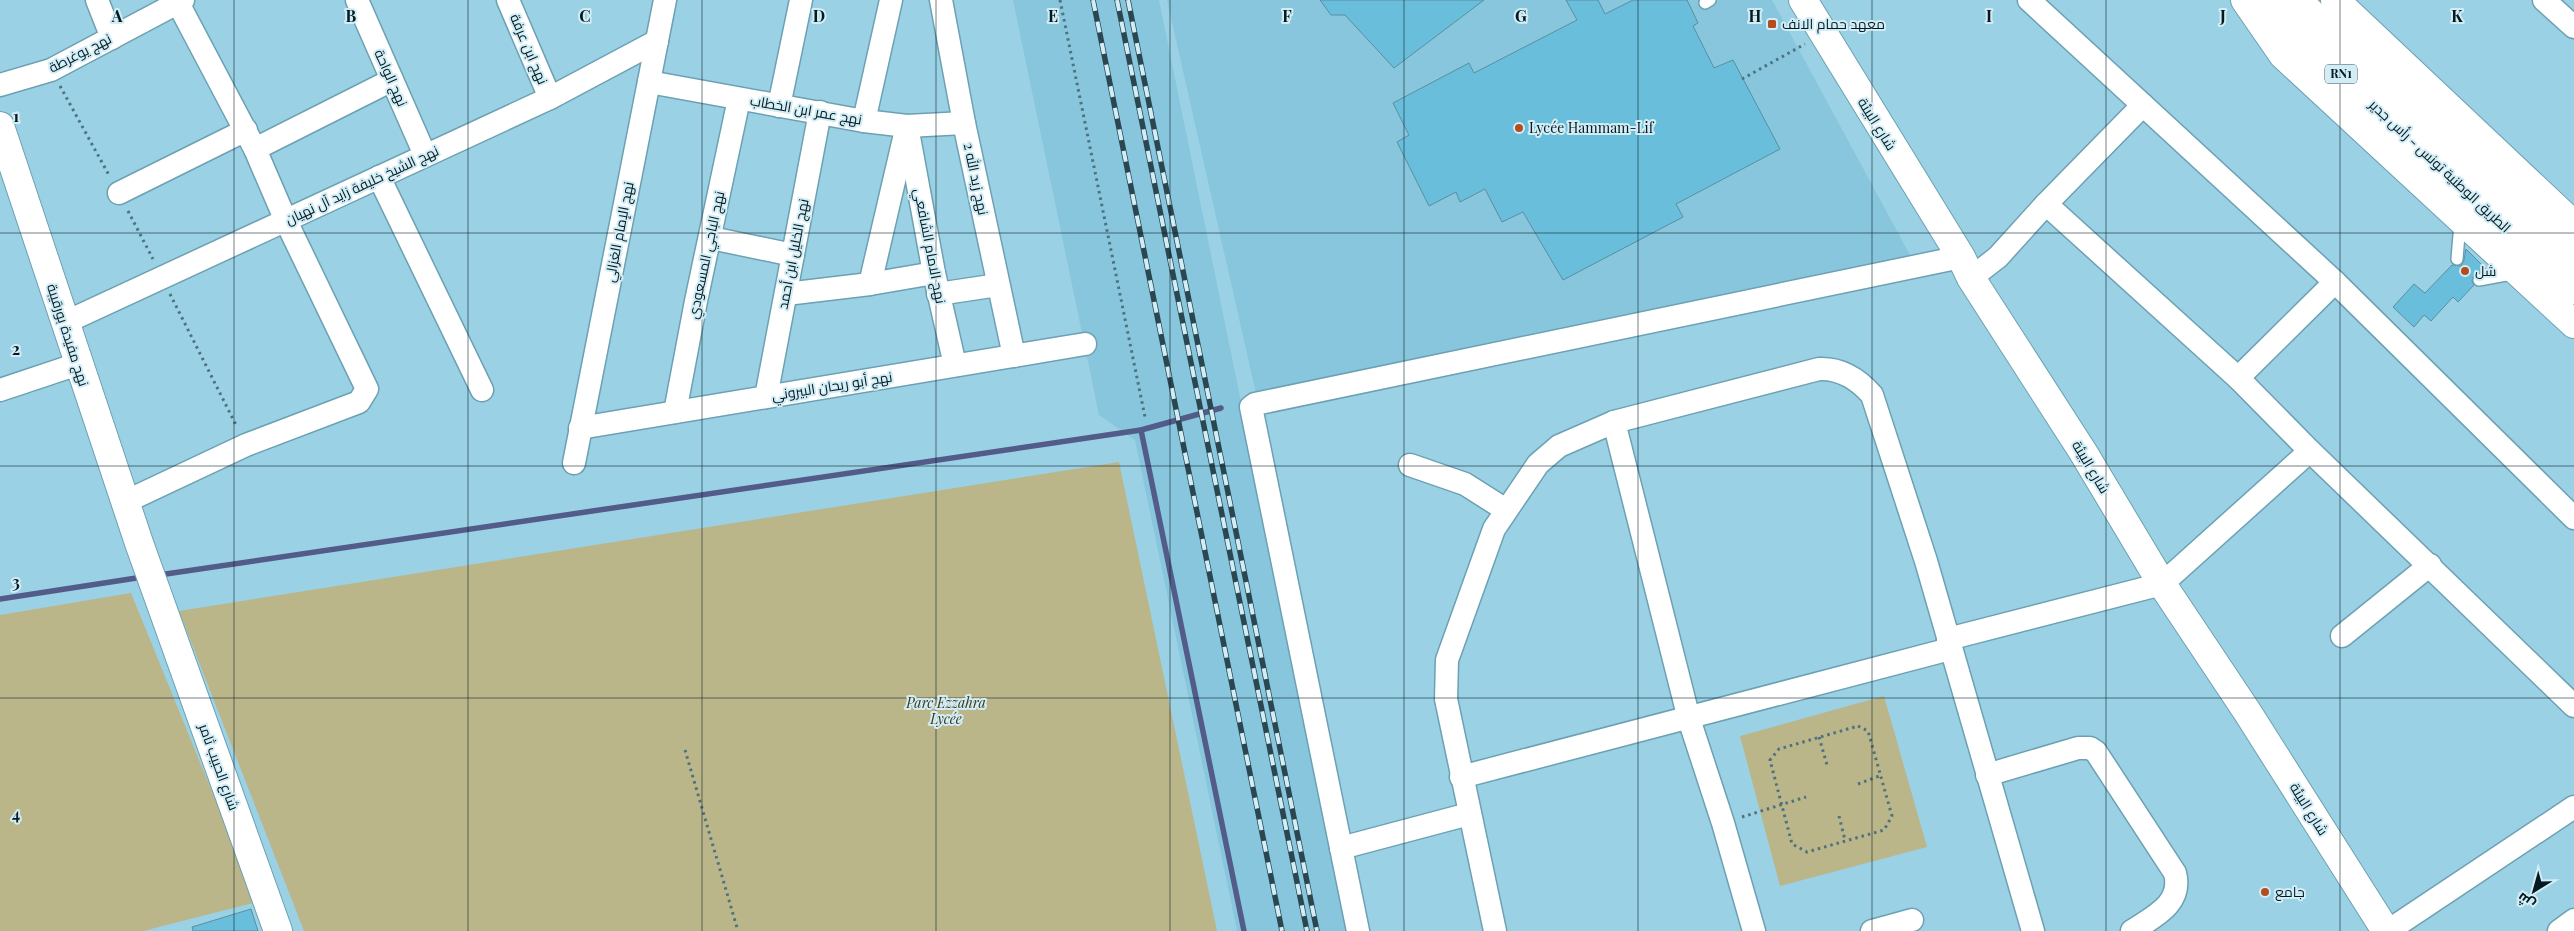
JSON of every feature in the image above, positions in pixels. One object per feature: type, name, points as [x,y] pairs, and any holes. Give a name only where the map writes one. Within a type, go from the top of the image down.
[{"type":"main road","name":"شارع البيئة","points":[[1803,0],[1966,268],[2083,452],[2162,584],[2248,713],[2387,931]]},
{"type":"main road","points":[[2245,0],[2283,55],[2574,324]]},
{"type":"main road","name":"الطريق الوطنية تونس - رأس جدير","points":[[2264,0],[2574,258]]},
{"type":"main road","name":"الطريق الوطنية تونس - رأس جدير","points":[[2297,0],[2574,290]]},
{"type":"main road","points":[[2335,0],[2574,224]]},
{"type":"main road","name":"نهج مفيدة بورقيبة","points":[[0,126],[64,323],[139,543]]},
{"type":"main road","name":"شارع الحبيب ثامر","points":[[139,543],[278,931]]},
{"type":"street","points":[[97,0],[112,38]]},
{"type":"street","name":"نهج الواحة","points":[[357,0],[425,155]]},
{"type":"street","name":"نهج ابن عرفة","points":[[508,0],[550,98]]},
{"type":"street","name":"نهج الإمام الغزالي","points":[[574,463],[665,0]]},
{"type":"street","points":[[779,106],[801,0]]},
{"type":"street","points":[[864,121],[891,0]]},
{"type":"street","name":"نهج زيد الله 2","points":[[941,0],[964,123],[1014,356]]},
{"type":"street","points":[[2029,0],[2335,282],[2574,518]]},
{"type":"street","points":[[2544,0],[2574,27]]},
{"type":"street","points":[[125,502],[246,445],[359,402],[367,389],[286,221],[250,139],[181,1]]},
{"type":"street","name":"نهج يوغرطة","points":[[0,85],[51,70],[181,1]]},
{"type":"street","name":"نهج الشيخ خليفة زايد آل نهيان","points":[[64,323],[550,98],[657,41]]},
{"type":"street","points":[[119,193],[392,80]]},
{"type":"street","name":"نهج عمر ابن الخطاب","points":[[649,82],[864,121],[907,126],[964,123]]},
{"type":"street","name":"نهج الباجي المسعودي","points":[[675,412],[696,301],[739,99]]},
{"type":"street","points":[[1358,931],[1251,410],[1253,405],[1966,268],[1998,258],[2046,204],[2143,105]]},
{"type":"street","name":"نهج الخليل ابن أحمد","points":[[766,396],[820,112]]},
{"type":"street","points":[[870,284],[907,126]]},
{"type":"street","name":"نهج الامام الشافعي","points":[[907,126],[936,283],[955,365]]},
{"type":"street","points":[[379,177],[482,390]]},
{"type":"street","points":[[2046,204],[2238,378],[2310,451],[2574,706]]},
{"type":"street","points":[[710,238],[793,255]]},
{"type":"street","points":[[2238,378],[2335,282]]},
{"type":"street","points":[[786,294],[870,284],[936,283],[998,285]]},
{"type":"street","name":"نهج أبو ريحان البيروني","points":[[580,428],[1085,344]]},
{"type":"street","points":[[0,390],[78,364]]},
{"type":"street","points":[[1495,931],[1446,699],[1447,660],[1494,529],[1538,464],[1559,446],[1614,422],[1819,369],[1832,368],[1860,382],[1872,395],[1926,561],[2032,931]]},
{"type":"street","points":[[1614,422],[1689,719],[1724,823],[1754,931]]},
{"type":"street","points":[[1461,777],[1689,719],[2162,584],[2310,451]]},
{"type":"street","points":[[1410,465],[1464,484],[1506,510]]},
{"type":"street","points":[[2342,636],[2430,565]]},
{"type":"street","points":[[1988,775],[2078,748],[2090,748],[2096,752],[2175,873],[2177,881],[2173,899],[2167,908],[2132,931]]},
{"type":"street","points":[[2387,931],[2574,807]]},
{"type":"street","points":[[1341,848],[1469,814]]},
{"type":"street","points":[[1874,931],[1912,920]]},
{"type":"street","points":[[2559,931],[2574,920]]},
{"type":"lane","points":[[2457,259],[2461,219]]},
{"type":"lane","points":[[2479,280],[2518,272]]},
{"type":"path","points":[[1060,0],[1145,417]]},
{"type":"path","points":[[1742,79],[1822,34]]},
{"type":"path","points":[[51,70],[119,193],[246,445]]},
{"type":"path","points":[[1858,726],[1868,731],[1882,775],[1892,816],[1884,830],[1807,852],[1792,844],[1770,760],[1778,749],[1819,737],[1858,726]]},
{"type":"path","points":[[1819,737],[1827,765]]},
{"type":"path","points":[[685,750],[738,931]]},
{"type":"path","points":[[1858,784],[1882,775]]},
{"type":"path","points":[[1724,823],[1806,797]]},
{"type":"path","points":[[1839,816],[1845,840]]},
{"type":"shaded area","points":[[1013,0],[1159,0],[1349,931],[1237,931],[1135,440],[1099,415]]},
{"type":"shaded area","name":"Lycée Hammam-Lif","points":[[1167,0],[1772,0],[1911,257],[1257,398]]},
{"type":"green space","name":"Parc Ezzahra Lycée","points":[[1119,462],[1217,931],[304,931],[179,611]]},
{"type":"green space","points":[[131,593],[257,902],[143,931],[0,931],[0,615]]},
{"type":"green space","points":[[1884,696],[1927,847],[1780,886],[1740,736]]},
{"type":"building","points":[[1320,0],[1484,0],[1394,68],[1345,15],[1331,15]]},
{"type":"building","points":[[1566,0],[1598,0],[1605,14],[1633,0],[1687,0],[1698,23],[1693,26],[1714,68],[1733,60],[1780,149],[1676,204],[1683,217],[1563,280],[1523,212],[1502,222],[1485,189],[1460,202],[1456,192],[1429,206],[1397,142],[1409,135],[1393,103],[1469,63],[1474,73],[1577,20]]},
{"type":"building","points":[[2466,249],[2488,271],[2474,275],[2472,281],[2474,285],[2458,302],[2453,297],[2431,321],[2424,315],[2414,327],[2393,307],[2414,284],[2425,293],[2452,265],[2461,266]]},
{"type":"building","points":[[251,909],[258,931],[193,931],[192,927]]},
{"type":"waterway","points":[[159,575],[1141,430],[1221,408]]},
{"type":"waterway","points":[[1141,430],[1244,931]]},
{"type":"waterway","points":[[0,599],[143,577]]},
{"type":"railway","points":[[1093,0],[1282,931]]},
{"type":"railway","points":[[1117,0],[1307,931]]},
{"type":"railway","points":[[1128,0],[1317,931]]},
{"type":"place","name":"معهد حمام الانف","points":[[1772,24]]},
{"type":"place","name":"Lycée Hammam-Lif","points":[[1519,128]]},
{"type":"place","name":"شل","points":[[2465,271]]},
{"type":"place","name":"جامع","points":[[2265,892]]}]
